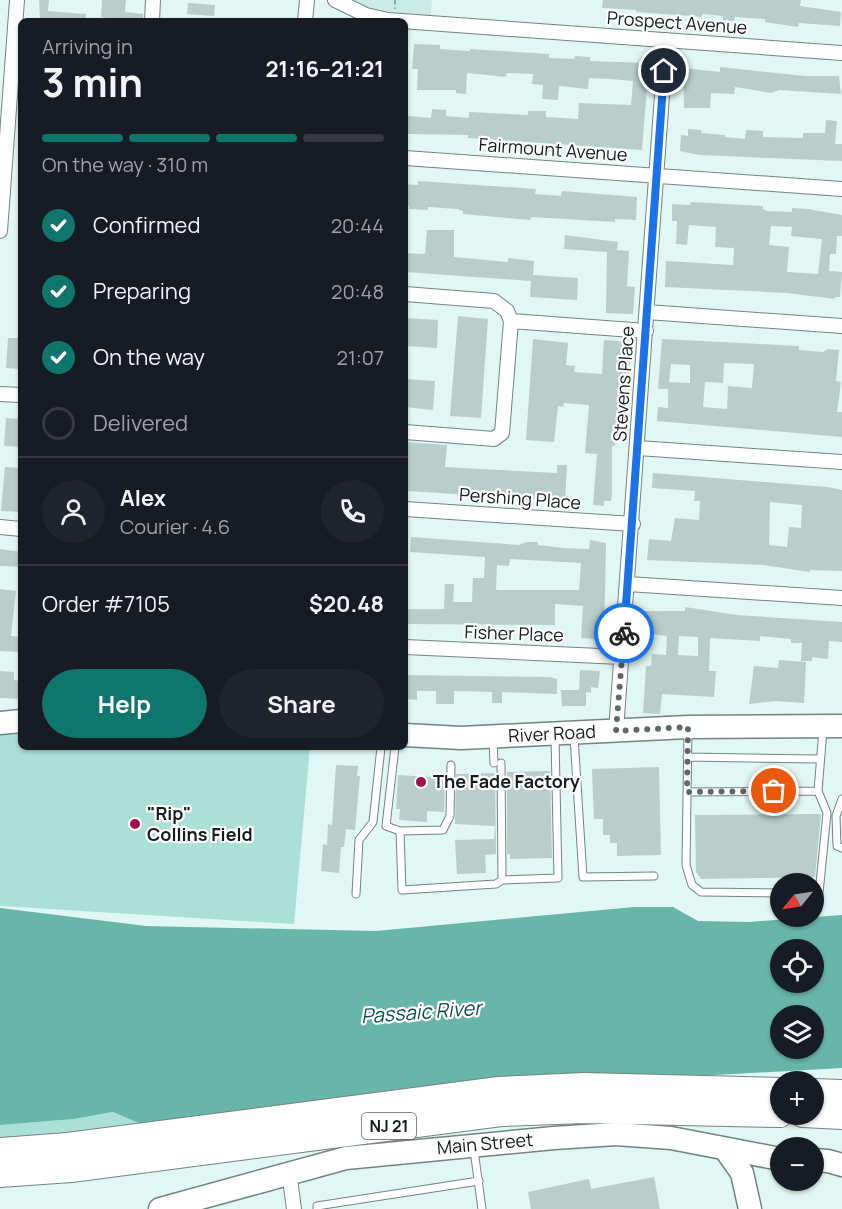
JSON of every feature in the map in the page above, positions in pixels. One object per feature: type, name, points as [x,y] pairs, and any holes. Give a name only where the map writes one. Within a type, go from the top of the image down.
[{"type":"highway","name":"NJ 21","points":[[0,1151],[68,1146],[499,1090],[584,1086],[770,1091]]},
{"type":"highway","points":[[824,1092],[842,1093]]},
{"type":"highway","name":"NJ 21","points":[[0,1174],[71,1169],[501,1113],[595,1110],[770,1114]]},
{"type":"highway","points":[[824,1115],[842,1116]]},
{"type":"main road","points":[[0,723],[18,721]]},
{"type":"main road","name":"River Road","points":[[408,735],[493,737],[688,727],[832,726]]},
{"type":"main road","name":"Main Street","points":[[160,1209],[194,1204],[289,1172],[346,1158],[473,1145],[616,1134],[671,1137],[770,1157]]},
{"type":"main road","points":[[725,1149],[738,1163],[749,1202]]},
{"type":"main road","points":[[749,1202],[753,1179],[770,1163]]},
{"type":"street","points":[[0,231],[17,0]]},
{"type":"street","points":[[152,18],[153,0]]},
{"type":"street","points":[[305,18],[308,0]]},
{"type":"street","name":"Prospect Avenue","points":[[334,0],[366,15],[379,18]]},
{"type":"street","name":"Prospect Avenue","points":[[408,21],[842,53]]},
{"type":"street","name":"Stevens Place","points":[[616,731],[633,524],[666,40]]},
{"type":"street","name":"Fairmount Avenue","points":[[408,159],[842,189]]},
{"type":"street","points":[[408,294],[494,301],[507,311],[511,321],[501,434],[494,439],[408,432]]},
{"type":"street","points":[[647,312],[842,326]]},
{"type":"street","points":[[511,321],[646,331]]},
{"type":"street","points":[[0,394],[18,395]]},
{"type":"street","points":[[638,447],[842,462]]},
{"type":"street","name":"Pershing Place","points":[[408,509],[633,524]]},
{"type":"street","points":[[0,527],[18,529]]},
{"type":"street","points":[[628,584],[842,598]]},
{"type":"street","name":"Fisher Place","points":[[408,647],[621,657]]},
{"type":"street","points":[[289,1172],[294,1209]]},
{"type":"lane","points":[[819,873],[827,813],[818,791],[819,759],[832,726]]},
{"type":"lane","points":[[688,727],[686,865],[692,885],[701,892],[770,893]]},
{"type":"lane","points":[[564,735],[583,877],[654,876]]},
{"type":"lane","points":[[400,831],[402,890],[496,884],[502,880],[558,878],[564,735]]},
{"type":"lane","points":[[493,737],[498,763],[502,880]]},
{"type":"lane","points":[[356,894],[359,840],[373,822],[381,750]]},
{"type":"lane","points":[[395,750],[386,826],[400,831],[443,830],[450,816],[451,765]]},
{"type":"lane","points":[[687,757],[819,759]]},
{"type":"lane","points":[[687,792],[818,791]]},
{"type":"lane","points":[[842,799],[835,830],[837,846],[842,848]]},
{"type":"lane","points":[[473,1145],[482,1209]]},
{"type":"lane","points":[[317,1209],[316,1206],[479,1181]]},
{"type":"path","points":[[395,0],[395,9]]},
{"type":"shaded area","points":[[335,0],[432,0],[430,23],[408,21],[408,18],[383,18]]},
{"type":"shaded area","points":[[18,721],[18,750],[310,750],[294,924],[0,906],[0,723]]},
{"type":"shaded area","points":[[113,1112],[141,1124],[107,1131],[0,1138],[0,1125],[74,1119]]},
{"type":"water","name":"Passaic River","points":[[634,907],[673,907],[698,921],[770,920],[770,927],[824,927],[824,916],[842,915],[842,1068],[698,1076],[570,1074],[513,1077],[408,1088],[141,1124],[113,1112],[74,1119],[0,1125],[0,908],[146,926],[376,931]]},
{"type":"building","points":[[39,0],[49,0],[48,11],[86,14],[85,18],[40,18]]},
{"type":"building","points":[[102,0],[126,0],[125,12],[143,14],[143,18],[101,17]]},
{"type":"building","points":[[603,0],[801,0],[800,6],[841,12],[840,26],[799,23],[798,27],[765,22],[765,19],[735,17],[734,21],[723,20],[723,16],[702,14],[702,17],[636,12],[636,10],[602,8]]},
{"type":"building","points":[[188,3],[215,5],[214,16],[187,14]]},
{"type":"building","points":[[414,44],[440,45],[440,49],[549,54],[549,58],[574,59],[575,56],[590,57],[590,61],[649,63],[642,150],[468,138],[468,135],[408,134],[408,116],[431,118],[432,109],[446,110],[446,116],[469,118],[469,112],[528,115],[528,111],[546,111],[546,117],[578,119],[579,103],[631,105],[633,81],[589,78],[588,89],[559,86],[558,100],[542,99],[543,85],[532,84],[533,74],[507,73],[506,77],[467,73],[466,94],[456,93],[456,90],[417,90],[418,69],[412,69]]},
{"type":"building","points":[[720,67],[805,76],[839,76],[841,94],[779,90],[771,93],[735,87],[734,94],[711,93],[710,108],[684,108],[683,68],[720,72]]},
{"type":"building","points":[[826,120],[837,121],[835,144],[842,144],[842,161],[699,155],[680,151],[681,135],[688,136],[688,129],[745,139],[746,130],[763,131],[763,137],[803,138],[803,133],[825,133]]},
{"type":"building","points":[[418,181],[536,189],[535,194],[561,196],[562,191],[637,197],[636,220],[615,219],[615,222],[531,217],[530,220],[463,214],[463,211],[457,209],[428,207],[428,210],[409,209],[408,184],[418,185]]},
{"type":"building","points":[[691,202],[763,206],[763,209],[767,211],[792,212],[792,208],[842,215],[842,236],[837,236],[836,254],[830,254],[829,271],[842,272],[840,297],[835,297],[835,299],[787,293],[665,287],[666,261],[733,265],[734,248],[715,247],[716,227],[689,225],[687,245],[676,244],[677,221],[672,221],[672,204],[690,205]],"holes":[[[771,226],[792,227],[791,236],[822,239],[818,274],[787,272],[789,247],[769,245]]]},
{"type":"building","points":[[427,230],[454,230],[454,257],[508,262],[508,258],[534,261],[533,275],[578,278],[577,300],[530,297],[531,281],[408,272],[408,253],[425,254]]},
{"type":"building","points":[[565,235],[618,242],[617,250],[629,251],[627,286],[635,287],[633,314],[606,313],[607,252],[564,249]]},
{"type":"building","points":[[458,316],[488,319],[481,418],[450,416]]},
{"type":"building","points":[[408,318],[438,320],[437,348],[408,346]]},
{"type":"building","points":[[8,338],[18,338],[18,369],[6,368]]},
{"type":"building","points":[[533,339],[568,343],[566,365],[575,366],[574,372],[602,374],[604,340],[631,342],[629,375],[621,375],[615,446],[612,446],[611,501],[604,501],[604,506],[593,505],[597,454],[585,453],[589,405],[564,403],[563,407],[558,406],[554,442],[526,440]]},
{"type":"building","points":[[662,339],[799,346],[799,350],[823,352],[828,349],[839,350],[836,381],[841,382],[837,412],[842,412],[842,437],[657,421],[658,407],[668,408],[668,389],[658,389]],"holes":[[[724,363],[754,364],[752,388],[728,386],[727,409],[703,407],[705,382],[723,383]],[[671,364],[690,365],[690,383],[669,382]]]},
{"type":"building","points":[[408,379],[435,381],[433,410],[408,407]]},
{"type":"building","points":[[6,418],[18,419],[18,447],[4,446]]},
{"type":"building","points":[[408,442],[447,445],[445,467],[557,473],[557,465],[567,465],[565,501],[408,491]]},
{"type":"building","points":[[5,467],[18,468],[18,512],[1,511]]},
{"type":"building","points":[[653,473],[842,490],[842,571],[810,570],[810,572],[763,565],[647,560],[649,539],[671,541],[675,518],[699,520],[700,501],[694,501],[695,491],[652,488]],"holes":[[[770,502],[802,505],[801,528],[789,527],[787,547],[769,545]]]},
{"type":"building","points":[[411,537],[519,545],[526,542],[538,542],[538,545],[589,549],[590,540],[606,543],[604,640],[581,638],[583,606],[555,604],[555,625],[408,624],[408,609],[444,609],[445,584],[454,584],[453,602],[472,602],[473,578],[484,578],[485,557],[410,552]],"holes":[[[510,559],[581,563],[579,590],[496,590],[497,565],[509,566]]]},
{"type":"building","points":[[0,549],[18,552],[18,567],[0,566]]},
{"type":"building","points":[[0,589],[16,591],[11,636],[18,637],[18,652],[0,651]]},
{"type":"building","points":[[685,607],[737,615],[842,622],[842,642],[829,641],[828,659],[812,657],[812,661],[801,661],[802,643],[791,643],[791,639],[760,636],[760,641],[710,638],[709,671],[716,671],[714,697],[662,694],[660,714],[643,713],[646,666],[651,666],[652,654],[666,655],[667,636],[640,633],[642,611],[685,611]],"holes":[[[679,636],[698,637],[698,656],[678,655]]]},
{"type":"building","points":[[779,660],[806,662],[804,703],[776,701],[749,704],[754,666],[778,668]]},
{"type":"building","points":[[580,670],[600,671],[598,688],[591,687],[591,693],[586,692],[586,706],[562,706],[561,690],[579,690]]},
{"type":"building","points":[[0,671],[14,672],[14,680],[18,681],[18,699],[0,698]]},
{"type":"building","points":[[408,675],[550,677],[557,679],[557,694],[502,692],[502,703],[492,703],[492,692],[454,691],[454,704],[436,704],[436,691],[417,691],[417,700],[408,699]]},
{"type":"building","points":[[336,765],[358,766],[357,776],[360,776],[355,830],[346,829],[344,847],[341,847],[339,873],[321,871],[323,844],[327,845],[328,824],[332,825]]},
{"type":"building","points":[[659,767],[661,855],[617,856],[617,843],[610,843],[610,835],[603,835],[603,819],[594,819],[592,769]]},
{"type":"building","points":[[550,771],[552,858],[510,859],[510,854],[507,854],[507,772]]},
{"type":"building","points":[[495,773],[496,854],[485,855],[486,873],[457,874],[455,840],[494,839],[495,826],[455,824],[456,774]]},
{"type":"building","points":[[398,775],[445,778],[444,812],[427,811],[427,822],[399,820],[400,809],[396,809]]},
{"type":"building","points":[[821,814],[815,873],[770,873],[770,878],[701,879],[696,872],[695,815]]},
{"type":"building","points":[[654,1177],[660,1209],[531,1209],[528,1192],[589,1179],[591,1189]]},
{"type":"way so far","points":[[624,633],[616,731],[688,727],[687,792],[774,791]]},
{"type":"place","name":"The Fade Factory","points":[[421,782]]},
{"type":"place","name":"\"Rip\" Collins Field","points":[[135,824]]},
{"type":"route","points":[[624,633],[664,71]]}]
